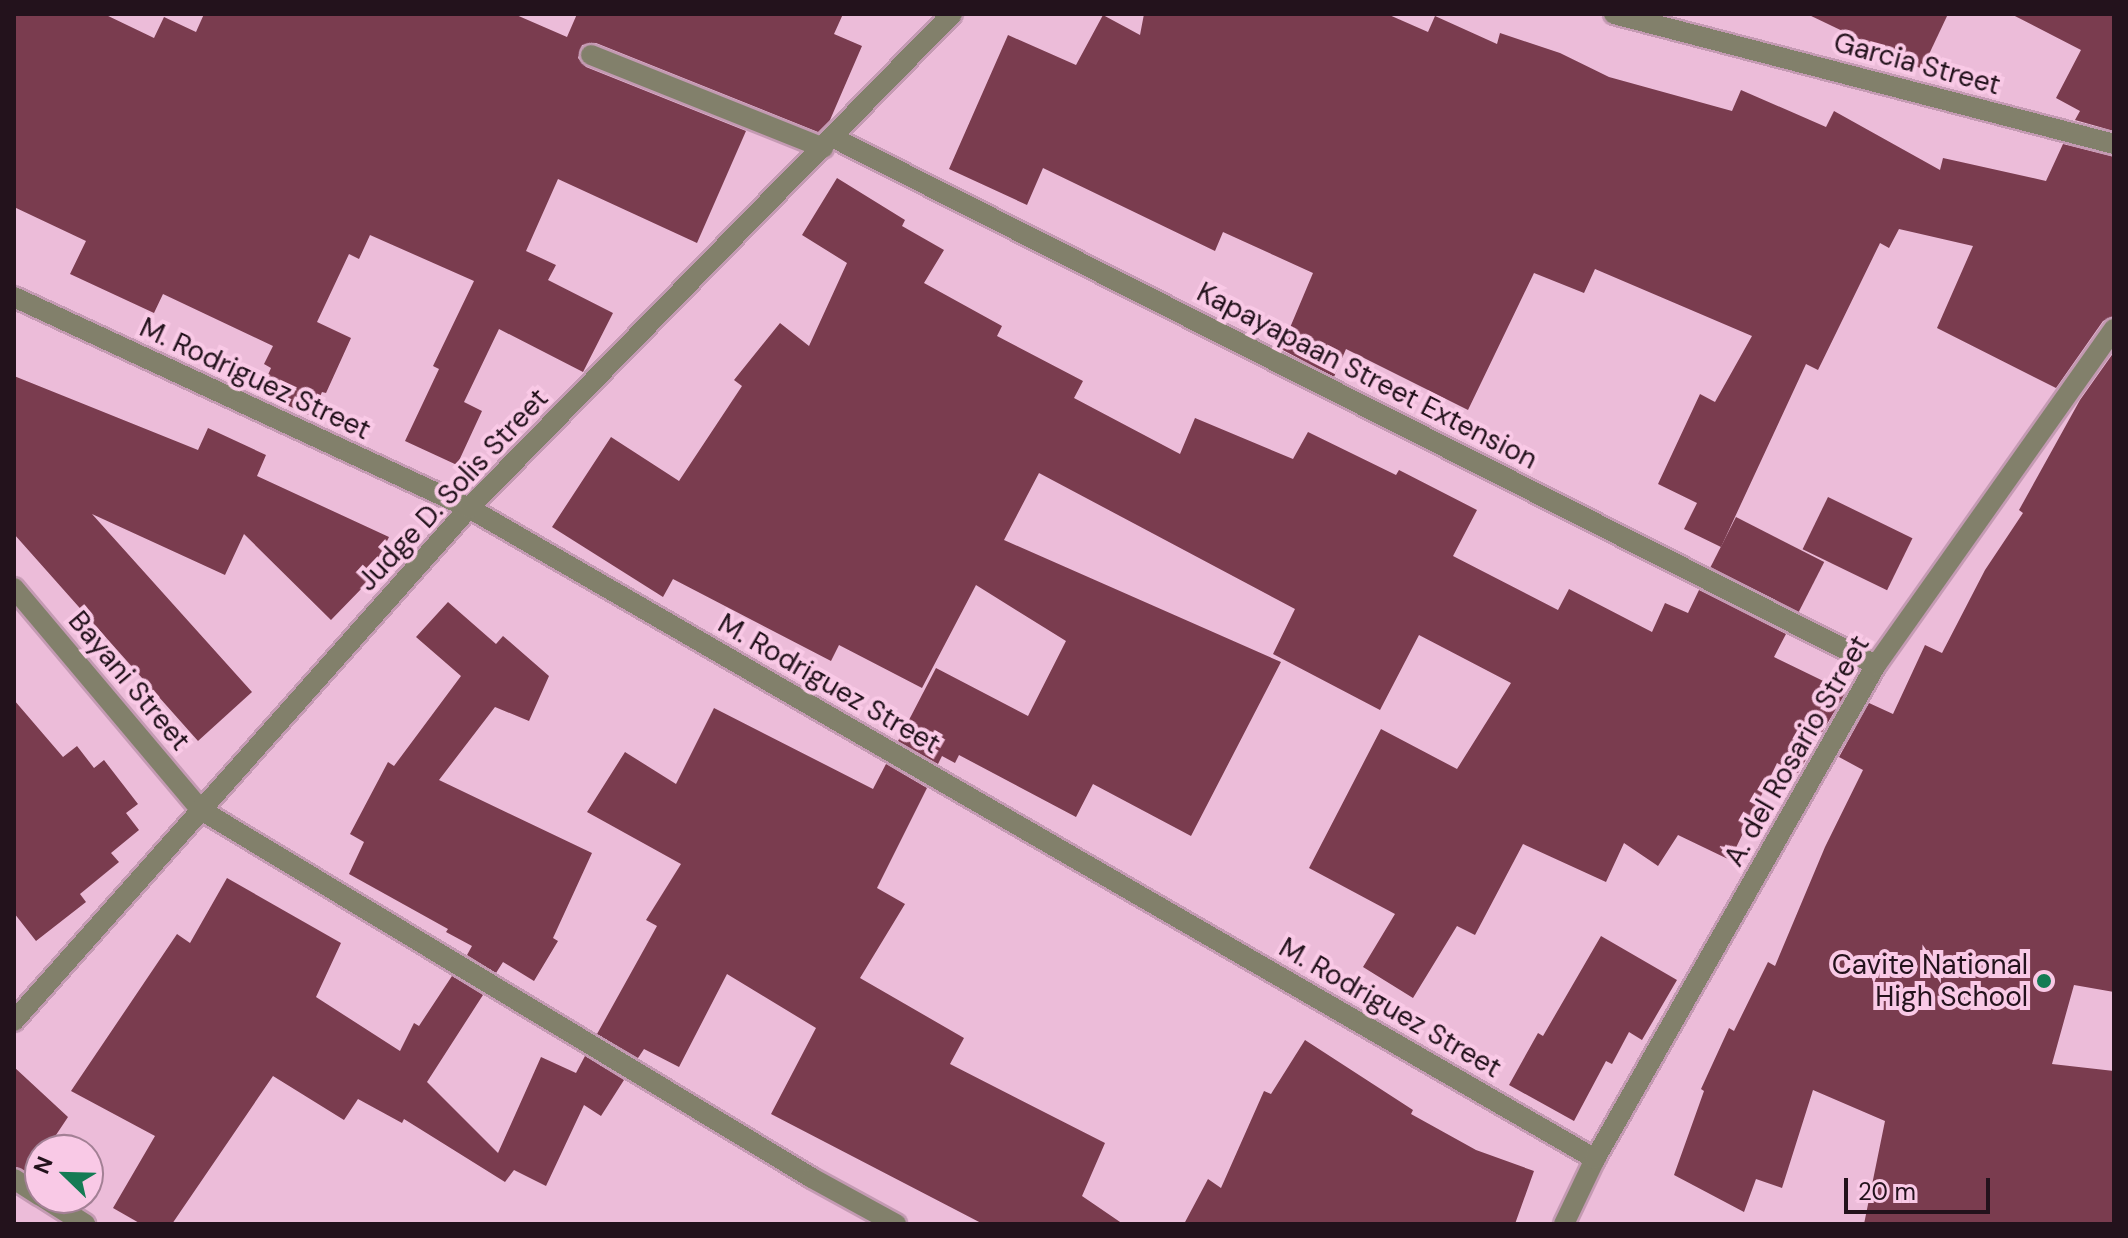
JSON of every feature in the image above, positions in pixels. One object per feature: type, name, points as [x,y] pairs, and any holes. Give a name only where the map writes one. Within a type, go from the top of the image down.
[{"type":"street","name":"Judge D. Solis Street","points":[[14,1021],[469,508],[952,14]]},
{"type":"street","name":"Garcia Street","points":[[1614,14],[2114,144]]},
{"type":"street","name":"Kapayapaan Street Extension","points":[[591,55],[828,142],[1876,665]]},
{"type":"street","name":"M. Rodriguez Street","points":[[14,297],[469,508],[1595,1159]]},
{"type":"street","name":"A. del Rosario Street","points":[[1564,1224],[1595,1159],[1876,665],[2114,329]]},
{"type":"street","name":"Bayani Street","points":[[14,588],[201,810],[812,1178],[896,1224]]},
{"type":"building","points":[[14,14],[104,14],[154,38],[164,17],[196,32],[204,14],[514,14],[567,37],[577,14],[843,14],[834,34],[862,46],[830,120],[818,132],[596,43],[582,45],[578,58],[586,67],[746,131],[697,243],[558,179],[526,251],[556,265],[548,280],[613,313],[583,372],[499,329],[464,402],[482,411],[457,465],[405,441],[439,369],[433,366],[474,281],[370,235],[359,259],[349,254],[317,322],[351,338],[326,393],[322,392],[311,416],[260,393],[271,368],[264,364],[273,346],[163,294],[154,313],[70,274],[86,241],[14,207]]},
{"type":"building","points":[[1144,14],[1387,14],[1428,32],[1435,16],[1497,44],[1500,33],[1560,53],[1609,77],[1732,111],[1741,90],[1826,127],[1834,111],[1940,170],[1943,158],[2046,181],[2063,144],[2114,157],[2114,316],[2103,321],[2056,388],[1937,328],[1973,246],[1899,229],[1889,248],[1880,243],[1818,370],[1806,364],[1721,547],[1684,529],[1697,503],[1658,484],[1700,394],[1715,402],[1752,336],[1595,269],[1584,293],[1534,273],[1468,410],[1346,349],[1334,377],[1281,349],[1313,273],[1223,232],[1215,251],[1043,168],[1027,205],[949,169],[1008,35],[1076,65],[1103,15],[1140,35]]},
{"type":"building","points":[[1807,14],[1948,14],[1922,69]]},
{"type":"building","points":[[2011,14],[2114,14],[2114,131],[2075,120],[2080,111],[2056,98],[2081,50]]},
{"type":"building","points":[[837,178],[905,220],[902,226],[944,250],[924,283],[1002,326],[997,336],[1083,381],[1074,398],[1180,454],[1195,418],[1293,459],[1308,432],[1396,475],[1399,470],[1477,510],[1453,556],[1558,610],[1569,589],[1652,632],[1665,603],[1688,613],[1699,590],[1786,634],[1774,657],[1846,692],[1798,773],[1777,763],[1730,860],[1678,835],[1658,866],[1624,843],[1606,882],[1523,844],[1475,935],[1457,926],[1413,998],[1363,967],[1395,914],[1309,868],[1381,729],[1457,769],[1511,683],[1419,635],[1380,710],[1273,654],[1295,609],[1039,473],[1004,540],[1281,662],[1191,836],[1093,784],[1076,817],[959,755],[955,763],[942,756],[938,764],[898,741],[936,668],[1028,716],[1066,641],[976,585],[922,688],[839,645],[831,661],[673,579],[663,597],[552,527],[611,437],[679,481],[742,386],[734,380],[780,323],[809,346],[847,263],[802,235]]},
{"type":"building","points":[[2114,352],[2114,992],[2074,985],[2052,1064],[2114,1071],[2114,1224],[1864,1224],[1885,1121],[1813,1090],[1782,1188],[1756,1179],[1744,1212],[1674,1175],[1704,1091],[1701,1089],[1729,1028],[1734,1031],[1768,962],[1775,966],[1825,847],[1863,770],[1839,757],[1869,703],[1893,714],[1925,645],[1942,653],[1985,570],[2023,513],[2019,510],[2080,400]]},
{"type":"building","points":[[14,376],[198,450],[208,428],[266,455],[257,476],[389,537],[365,585],[331,620],[244,534],[225,575],[92,514],[252,692],[198,741],[14,534]]},
{"type":"building","points":[[1828,497],[1912,538],[1887,590],[1803,549]]},
{"type":"building","points":[[1736,517],[1824,562],[1799,612],[1711,567]]},
{"type":"building","points":[[448,602],[496,644],[503,636],[549,676],[529,721],[495,707],[439,780],[592,853],[553,938],[558,941],[534,981],[503,962],[496,973],[467,955],[472,946],[446,932],[448,929],[349,874],[364,842],[350,834],[388,762],[394,766],[461,676],[416,637]]},
{"type":"building","points":[[14,700],[63,757],[77,746],[94,768],[104,760],[138,804],[126,813],[139,830],[111,853],[119,862],[80,894],[86,902],[36,941],[14,913]]},
{"type":"building","points":[[714,708],[873,789],[886,764],[927,788],[877,888],[905,904],[860,978],[964,1038],[950,1064],[1105,1143],[1082,1196],[1123,1224],[983,1224],[771,1114],[816,1028],[727,974],[679,1067],[644,1049],[638,1058],[597,1034],[657,926],[646,920],[681,864],[587,812],[625,752],[676,784]]},
{"type":"building","points":[[227,878],[341,943],[316,997],[400,1051],[414,1023],[419,1026],[452,976],[483,995],[427,1082],[498,1153],[541,1057],[576,1073],[585,1056],[624,1080],[601,1116],[584,1105],[546,1186],[514,1170],[505,1182],[404,1119],[402,1123],[358,1099],[344,1120],[273,1076],[172,1224],[141,1224],[113,1208],[155,1136],[71,1091],[177,934],[190,943]]},
{"type":"building","points":[[1601,936],[1677,980],[1642,1040],[1629,1032],[1612,1064],[1606,1061],[1574,1121],[1509,1085],[1538,1033],[1543,1036]]},
{"type":"building","points":[[1305,1040],[1413,1110],[1411,1114],[1476,1150],[1534,1171],[1515,1224],[1184,1224],[1208,1179],[1221,1188],[1264,1091],[1271,1094]]},
{"type":"building","points":[[14,1067],[68,1117],[57,1134],[24,1134],[24,1171],[14,1166]]},
{"type":"place","name":"Cavite National High School","points":[[2044,981]]}]
